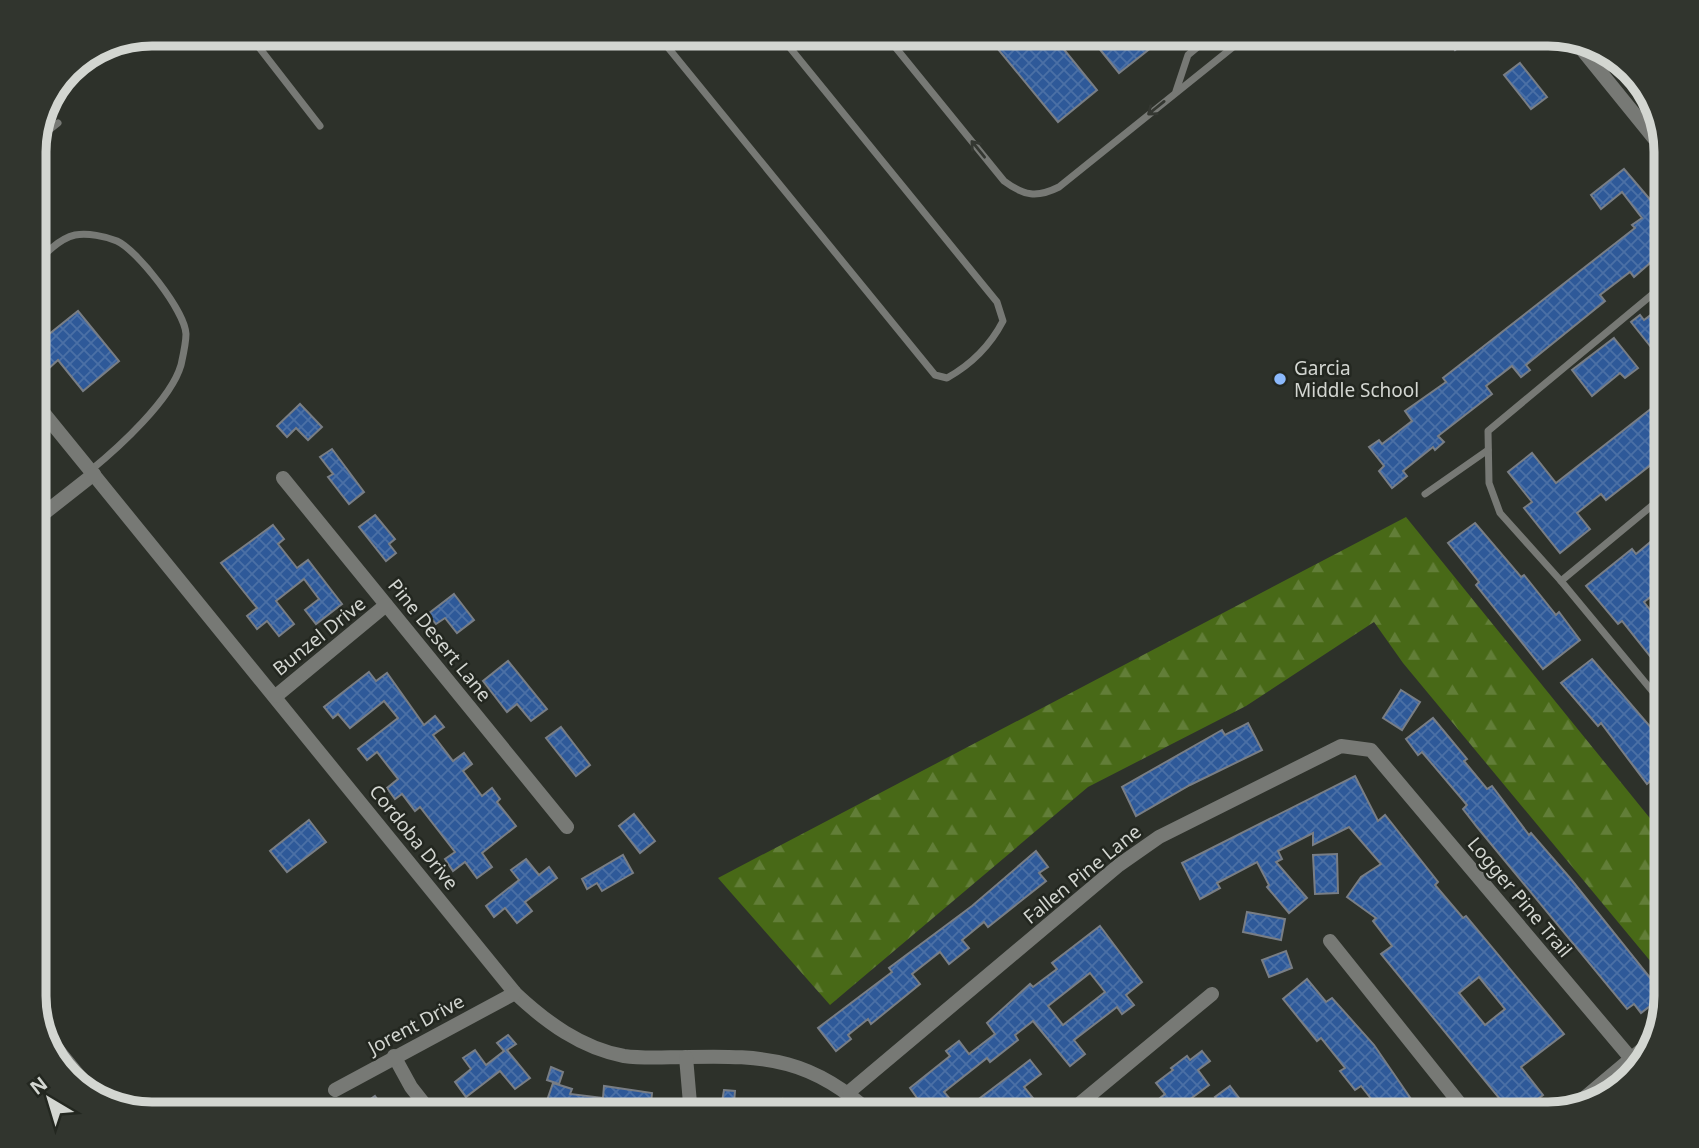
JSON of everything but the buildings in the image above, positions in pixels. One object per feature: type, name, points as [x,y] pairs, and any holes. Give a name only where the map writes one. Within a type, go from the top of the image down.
[{"type":"street","points":[[1585,53],[1653,137]]},
{"type":"street","name":"Cordoba Drive","points":[[46,416],[515,993],[564,1033],[624,1056],[753,1056],[782,1060],[810,1070],[849,1092],[859,1102]]},
{"type":"street","points":[[46,511],[92,472]]},
{"type":"street","name":"Pine Desert Lane","points":[[283,478],[567,827]]},
{"type":"street","name":"Bunzel Drive","points":[[276,696],[386,605]]},
{"type":"street","name":"Fallen Pine Lane","points":[[849,1092],[1119,865],[1159,837],[1340,746],[1371,750]]},
{"type":"street","name":"Logger Pine Trail","points":[[1371,750],[1632,1060]]},
{"type":"street","points":[[1330,942],[1459,1102]]},
{"type":"street","name":"Jorent Drive","points":[[335,1090],[515,993]]},
{"type":"street","points":[[1082,1102],[1212,994]]},
{"type":"street","points":[[394,1056],[423,1102]]},
{"type":"street","points":[[686,1057],[690,1102]]},
{"type":"street","points":[[1597,1091],[1613,1079]]},
{"type":"lane","points":[[258,46],[320,126]]},
{"type":"lane","points":[[667,46],[935,375],[947,378],[982,353],[995,336],[1003,321],[997,302],[789,46]]},
{"type":"lane","points":[[894,46],[1004,181],[1020,193],[1041,195],[1059,187],[1234,46]]},
{"type":"lane","points":[[1176,91],[1188,55],[1199,46]]},
{"type":"lane","points":[[48,131],[58,123]]},
{"type":"lane","points":[[46,253],[73,236],[94,235],[119,242],[170,294],[186,332],[180,368],[163,397],[92,472]]},
{"type":"lane","points":[[1654,293],[1488,431],[1489,482],[1500,513],[1654,691]]},
{"type":"lane","points":[[1425,494],[1488,450]]},
{"type":"lane","points":[[1561,581],[1654,504]]},
{"type":"lane","points":[[57,1043],[89,1082]]},
{"type":"green space","points":[[1406,517],[1654,823],[1654,966],[1403,663],[1374,622],[1246,706],[1088,787],[830,1005],[718,878]]},
{"type":"place","name":"Garcia Middle School","points":[[1280,379]]}]
